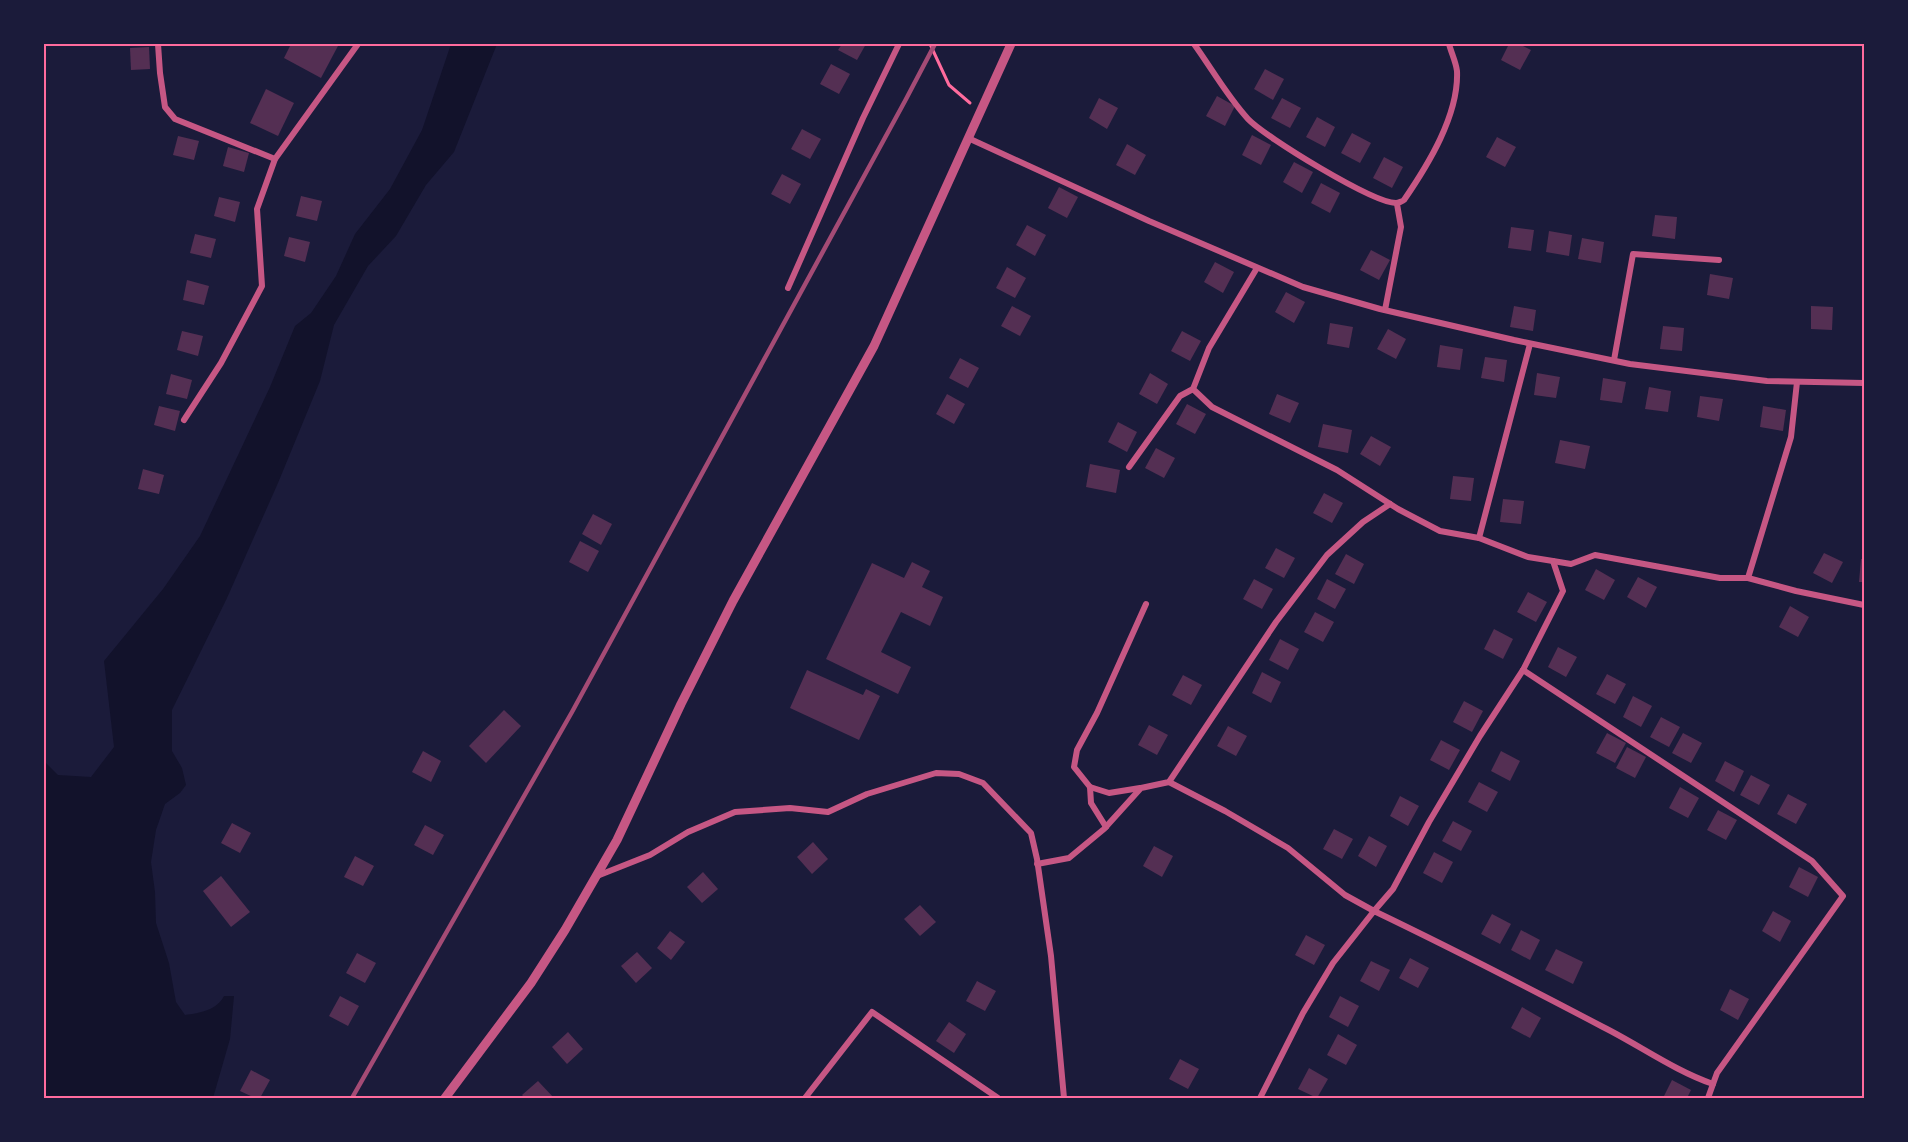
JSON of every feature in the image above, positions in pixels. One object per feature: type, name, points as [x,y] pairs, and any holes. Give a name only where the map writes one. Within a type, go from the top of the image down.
[{"type":"street","points":[[158,44],[165,107],[175,119],[275,159]]},
{"type":"street","points":[[184,420],[220,363],[262,286],[257,209],[275,159],[358,44]]},
{"type":"street","points":[[788,288],[863,118],[899,44]]},
{"type":"street","points":[[445,1098],[531,983],[617,840],[676,714],[734,601],[874,346],[1011,44]]},
{"type":"street","points":[[1194,44],[1230,98],[1250,120],[1273,139],[1337,178],[1397,204],[1409,194],[1441,139],[1455,97],[1457,69],[1449,44]]},
{"type":"street","points":[[968,138],[1303,287],[1385,310],[1530,344],[1614,360],[1767,381],[1864,383]]},
{"type":"street","points":[[1385,310],[1401,227],[1397,204]]},
{"type":"street","points":[[1614,360],[1633,254],[1719,260]]},
{"type":"street","points":[[1129,467],[1180,396],[1193,389],[1209,348],[1257,268]]},
{"type":"street","points":[[1479,538],[1530,344]]},
{"type":"street","points":[[1748,578],[1791,437],[1797,381]]},
{"type":"street","points":[[1193,389],[1212,407],[1336,470],[1390,504],[1440,531],[1479,538],[1528,558],[1571,564],[1595,555],[1720,578],[1748,578],[1864,605]]},
{"type":"street","points":[[1169,782],[1276,622],[1327,555],[1363,522],[1390,504]]},
{"type":"street","points":[[1260,1098],[1303,1013],[1334,963],[1393,888],[1480,736],[1523,670],[1563,591],[1553,561]]},
{"type":"street","points":[[1146,604],[1077,750],[1074,767],[1090,787],[1109,793],[1169,782],[1225,811],[1288,848],[1345,895],[1642,1047],[1692,1077],[1713,1084]]},
{"type":"street","points":[[1523,670],[1812,861],[1844,896],[1716,1073],[1708,1098]]},
{"type":"street","points":[[596,876],[650,855],[688,832],[735,812],[790,808],[828,812],[867,794],[936,773],[959,774],[983,783],[1031,833],[1038,864],[1051,956],[1064,1098]]},
{"type":"street","points":[[1090,787],[1091,803],[1106,827]]},
{"type":"street","points":[[1038,864],[1069,858],[1106,827],[1141,788]]},
{"type":"street","points":[[805,1098],[872,1012],[999,1098]]},
{"type":"path","points":[[930,44],[949,85],[980,112]]},
{"type":"shaded area","points":[[451,44],[497,44],[454,152],[426,185],[396,236],[368,266],[334,325],[320,381],[278,483],[227,598],[172,710],[172,751],[182,768],[186,785],[180,793],[165,804],[156,830],[151,862],[156,923],[169,963],[176,1002],[185,1015],[213,1008],[224,996],[234,996],[230,1039],[213,1098],[44,1098],[44,761],[58,775],[91,777],[114,747],[104,661],[163,589],[200,536],[270,387],[295,326],[311,313],[336,276],[355,234],[390,189],[422,130]]},
{"type":"building","points":[[291,44],[339,44],[321,78],[284,58]]},
{"type":"building","points":[[842,44],[866,44],[857,60],[838,50]]},
{"type":"building","points":[[1509,44],[1519,44],[1531,50],[1520,70],[1501,60]]},
{"type":"building","points":[[149,47],[150,69],[131,70],[130,48]]},
{"type":"building","points":[[831,64],[850,74],[839,94],[820,84]]},
{"type":"building","points":[[1265,69],[1284,79],[1273,100],[1254,89]]},
{"type":"building","points":[[266,89],[294,103],[278,136],[250,123]]},
{"type":"building","points":[[1217,96],[1235,106],[1225,126],[1206,116]]},
{"type":"building","points":[[1099,98],[1118,108],[1107,129],[1089,118]]},
{"type":"building","points":[[1282,98],[1301,108],[1290,128],[1271,118]]},
{"type":"building","points":[[1317,117],[1335,127],[1325,147],[1306,137]]},
{"type":"building","points":[[802,129],[821,139],[810,159],[791,149]]},
{"type":"building","points":[[1352,133],[1371,143],[1360,163],[1341,153]]},
{"type":"building","points":[[1252,135],[1271,145],[1261,165],[1242,155]]},
{"type":"building","points":[[178,136],[199,141],[194,160],[173,155]]},
{"type":"building","points":[[1497,137],[1516,147],[1505,167],[1486,157]]},
{"type":"building","points":[[1127,144],[1146,155],[1135,175],[1116,165]]},
{"type":"building","points":[[228,147],[249,153],[244,172],[223,166]]},
{"type":"building","points":[[1384,157],[1403,167],[1392,188],[1373,178]]},
{"type":"building","points":[[1294,162],[1313,172],[1302,193],[1283,182]]},
{"type":"building","points":[[782,174],[801,184],[790,204],[771,194]]},
{"type":"building","points":[[1321,183],[1340,193],[1330,213],[1311,203]]},
{"type":"building","points":[[1059,187],[1078,197],[1067,218],[1048,208]]},
{"type":"building","points":[[301,196],[322,201],[317,221],[296,216]]},
{"type":"building","points":[[219,197],[240,202],[235,222],[214,216]]},
{"type":"building","points":[[1655,215],[1677,217],[1675,239],[1652,236]]},
{"type":"building","points":[[1027,225],[1046,235],[1035,256],[1016,245]]},
{"type":"building","points":[[1511,227],[1534,230],[1531,251],[1508,248]]},
{"type":"building","points":[[1549,231],[1572,235],[1569,256],[1546,252]]},
{"type":"building","points":[[195,234],[216,239],[211,258],[190,253]]},
{"type":"building","points":[[289,237],[310,242],[305,262],[284,256]]},
{"type":"building","points":[[1582,238],[1604,242],[1601,263],[1578,259]]},
{"type":"building","points":[[1371,250],[1390,260],[1379,280],[1360,270]]},
{"type":"building","points":[[1215,262],[1234,272],[1223,293],[1204,282]]},
{"type":"building","points":[[1007,267],[1026,278],[1015,298],[996,288]]},
{"type":"building","points":[[1710,274],[1733,278],[1729,299],[1707,295]]},
{"type":"building","points":[[187,280],[209,286],[204,305],[183,300]]},
{"type":"building","points":[[1286,292],[1305,302],[1294,323],[1275,312]]},
{"type":"building","points":[[1012,306],[1031,316],[1020,336],[1001,326]]},
{"type":"building","points":[[1514,306],[1536,310],[1533,331],[1510,327]]},
{"type":"building","points":[[1811,306],[1833,307],[1832,330],[1811,329]]},
{"type":"building","points":[[1330,323],[1353,327],[1349,348],[1327,344]]},
{"type":"building","points":[[1663,326],[1684,328],[1682,351],[1660,349]]},
{"type":"building","points":[[1388,329],[1406,339],[1396,359],[1377,349]]},
{"type":"building","points":[[182,331],[203,336],[198,356],[177,350]]},
{"type":"building","points":[[1182,331],[1201,341],[1190,361],[1171,351]]},
{"type":"building","points":[[1440,345],[1463,349],[1460,370],[1437,367]]},
{"type":"building","points":[[1485,357],[1507,360],[1504,382],[1481,378]]},
{"type":"building","points":[[960,358],[979,368],[968,388],[949,378]]},
{"type":"building","points":[[1150,373],[1168,384],[1157,404],[1139,394]]},
{"type":"building","points":[[1537,373],[1560,377],[1556,398],[1534,395]]},
{"type":"building","points":[[171,374],[192,380],[187,399],[166,394]]},
{"type":"building","points":[[1603,378],[1626,382],[1622,403],[1600,400]]},
{"type":"building","points":[[1649,387],[1671,391],[1668,412],[1645,409]]},
{"type":"building","points":[[947,394],[965,404],[954,424],[936,414]]},
{"type":"building","points":[[1277,394],[1299,403],[1290,423],[1269,414]]},
{"type":"building","points":[[1700,396],[1723,399],[1719,421],[1697,417]]},
{"type":"building","points":[[1187,404],[1206,414],[1195,434],[1176,424]]},
{"type":"building","points":[[159,406],[180,411],[175,431],[154,425]]},
{"type":"building","points":[[1763,406],[1786,410],[1783,431],[1760,427]]},
{"type":"building","points":[[1118,422],[1137,432],[1127,452],[1108,442]]},
{"type":"building","points":[[1323,424],[1352,430],[1348,453],[1318,447]]},
{"type":"building","points":[[1371,436],[1391,447],[1380,466],[1360,454]]},
{"type":"building","points":[[1560,440],[1590,446],[1585,469],[1555,463]]},
{"type":"building","points":[[1156,448],[1175,458],[1164,478],[1145,468]]},
{"type":"building","points":[[1090,464],[1120,470],[1116,493],[1086,487]]},
{"type":"building","points":[[143,469],[164,475],[159,494],[138,489]]},
{"type":"building","points":[[1453,476],[1474,478],[1471,501],[1450,499]]},
{"type":"building","points":[[1324,493],[1343,503],[1332,523],[1313,513]]},
{"type":"building","points":[[1503,499],[1524,501],[1521,524],[1500,522]]},
{"type":"building","points":[[593,514],[612,524],[601,545],[582,534]]},
{"type":"building","points":[[580,541],[599,551],[588,572],[569,562]]},
{"type":"building","points":[[1276,548],[1295,558],[1284,578],[1265,568]]},
{"type":"building","points":[[1824,553],[1843,562],[1832,583],[1813,573]]},
{"type":"building","points":[[1346,554],[1364,564],[1354,584],[1335,574]]},
{"type":"building","points":[[1861,559],[1864,559],[1864,582],[1859,582]]},
{"type":"building","points":[[912,562],[930,571],[922,587],[943,597],[930,626],[901,612],[881,652],[911,667],[898,694],[826,659],[872,563],[904,578]]},
{"type":"building","points":[[1596,569],[1615,580],[1604,600],[1585,590]]},
{"type":"building","points":[[1638,577],[1657,587],[1646,608],[1627,597]]},
{"type":"building","points":[[1254,579],[1273,589],[1262,609],[1243,599]]},
{"type":"building","points":[[1327,579],[1346,589],[1335,609],[1317,599]]},
{"type":"building","points":[[1528,592],[1547,602],[1536,622],[1517,612]]},
{"type":"building","points":[[1790,606],[1809,617],[1798,637],[1779,627]]},
{"type":"building","points":[[1315,612],[1334,622],[1323,642],[1304,632]]},
{"type":"building","points":[[1494,629],[1513,639],[1503,659],[1484,649]]},
{"type":"building","points":[[1280,639],[1299,649],[1288,670],[1269,660]]},
{"type":"building","points":[[1558,647],[1577,657],[1566,677],[1548,667]]},
{"type":"building","points":[[807,670],[863,695],[866,689],[880,696],[859,740],[790,708]]},
{"type":"building","points":[[1262,672],[1281,682],[1271,703],[1252,693]]},
{"type":"building","points":[[1607,674],[1626,684],[1615,704],[1596,694]]},
{"type":"building","points":[[1183,675],[1202,685],[1191,705],[1172,695]]},
{"type":"building","points":[[1633,696],[1652,706],[1641,727],[1623,717]]},
{"type":"building","points":[[1464,701],[1483,711],[1472,732],[1453,722]]},
{"type":"building","points":[[504,710],[521,726],[486,763],[469,746]]},
{"type":"building","points":[[1661,717],[1680,727],[1669,747],[1650,737]]},
{"type":"building","points":[[1149,725],[1168,735],[1157,755],[1138,745]]},
{"type":"building","points":[[1228,726],[1247,736],[1236,756],[1217,746]]},
{"type":"building","points":[[1607,733],[1626,743],[1615,763],[1596,753]]},
{"type":"building","points":[[1683,733],[1702,743],[1691,763],[1672,753]]},
{"type":"building","points":[[1441,740],[1460,750],[1449,770],[1430,760]]},
{"type":"building","points":[[1627,747],[1646,757],[1635,778],[1616,768]]},
{"type":"building","points":[[423,751],[441,761],[431,782],[412,772]]},
{"type":"building","points":[[1501,751],[1520,761],[1510,781],[1491,771]]},
{"type":"building","points":[[1725,761],[1744,771],[1734,792],[1715,781]]},
{"type":"building","points":[[1751,775],[1770,785],[1759,805],[1740,795]]},
{"type":"building","points":[[1479,782],[1498,792],[1487,812],[1468,802]]},
{"type":"building","points":[[1680,787],[1699,798],[1688,818],[1669,808]]},
{"type":"building","points":[[1788,794],[1807,804],[1796,824],[1777,814]]},
{"type":"building","points":[[1400,796],[1419,806],[1408,826],[1390,816]]},
{"type":"building","points":[[1718,810],[1737,820],[1726,840],[1707,830]]},
{"type":"building","points":[[1453,821],[1472,831],[1461,851],[1442,841]]},
{"type":"building","points":[[232,823],[251,833],[240,853],[221,843]]},
{"type":"building","points":[[425,825],[444,835],[433,855],[414,845]]},
{"type":"building","points":[[1334,829],[1353,839],[1342,859],[1323,849]]},
{"type":"building","points":[[1369,836],[1387,846],[1376,867],[1358,856]]},
{"type":"building","points":[[813,842],[828,859],[812,874],[797,857]]},
{"type":"building","points":[[1154,846],[1173,856],[1162,877],[1143,866]]},
{"type":"building","points":[[1434,852],[1453,862],[1442,883],[1423,873]]},
{"type":"building","points":[[355,856],[374,866],[363,886],[344,877]]},
{"type":"building","points":[[1799,867],[1818,877],[1808,897],[1789,887]]},
{"type":"building","points":[[703,872],[718,889],[702,903],[687,887]]},
{"type":"building","points":[[221,876],[250,912],[231,927],[203,891]]},
{"type":"building","points":[[920,905],[936,922],[920,936],[904,919]]},
{"type":"building","points":[[1773,911],[1791,921],[1780,942],[1762,931]]},
{"type":"building","points":[[1492,914],[1511,924],[1500,944],[1481,934]]},
{"type":"building","points":[[1521,930],[1540,940],[1530,960],[1511,950]]},
{"type":"building","points":[[670,931],[685,942],[671,960],[657,948]]},
{"type":"building","points":[[1306,935],[1325,945],[1314,965],[1295,955]]},
{"type":"building","points":[[1556,949],[1583,962],[1573,984],[1545,970]]},
{"type":"building","points":[[637,952],[652,968],[636,983],[621,966]]},
{"type":"building","points":[[357,953],[376,963],[365,983],[346,973]]},
{"type":"building","points":[[1410,958],[1429,968],[1418,988],[1399,978]]},
{"type":"building","points":[[1371,961],[1390,970],[1379,991],[1360,981]]},
{"type":"building","points":[[977,981],[996,991],[985,1011],[966,1001]]},
{"type":"building","points":[[1730,989],[1749,999],[1738,1020],[1720,1010]]},
{"type":"building","points":[[340,996],[359,1006],[348,1026],[329,1016]]},
{"type":"building","points":[[1340,996],[1359,1006],[1348,1027],[1329,1017]]},
{"type":"building","points":[[1522,1007],[1541,1018],[1530,1038],[1511,1028]]},
{"type":"building","points":[[949,1022],[966,1034],[954,1053],[936,1041]]},
{"type":"building","points":[[568,1032],[583,1049],[567,1064],[552,1047]]},
{"type":"building","points":[[1338,1034],[1357,1045],[1346,1065],[1327,1055]]},
{"type":"building","points":[[1180,1059],[1199,1069],[1188,1089],[1169,1079]]},
{"type":"building","points":[[1309,1068],[1328,1079],[1317,1098],[1298,1089]]},
{"type":"building","points":[[251,1070],[270,1080],[260,1098],[240,1091]]},
{"type":"building","points":[[1672,1080],[1691,1090],[1687,1098],[1663,1098]]},
{"type":"building","points":[[538,1081],[554,1098],[525,1098],[522,1095]]},
{"type":"railway","points":[[352,1098],[572,712],[935,44]]}]
